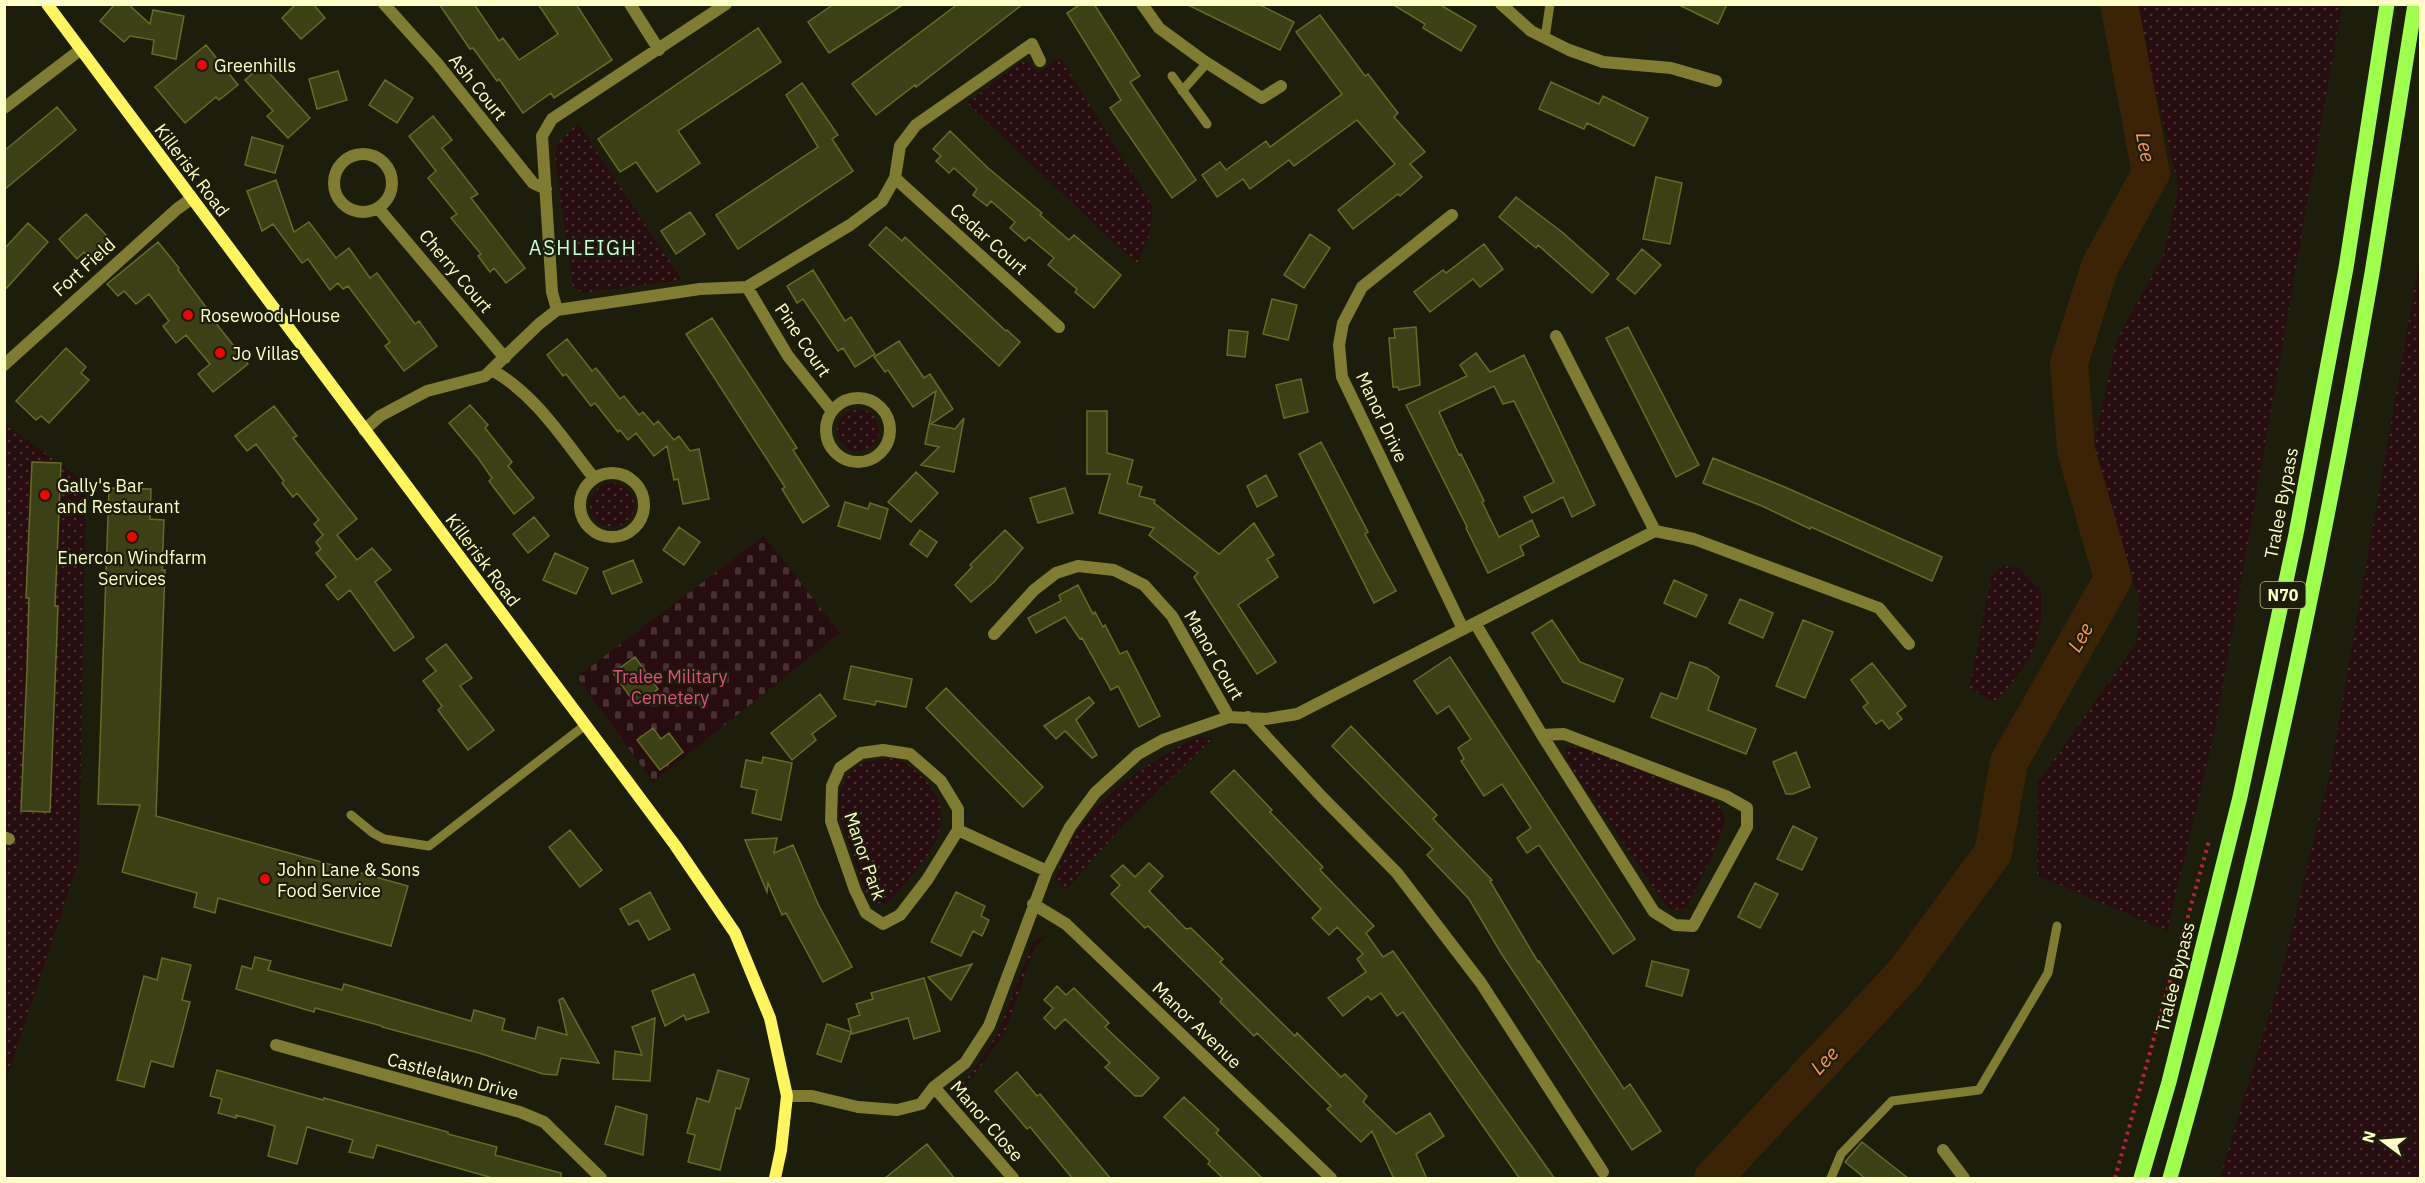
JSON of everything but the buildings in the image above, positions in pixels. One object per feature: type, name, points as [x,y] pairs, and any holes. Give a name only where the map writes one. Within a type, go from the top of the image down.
[{"type":"main road","name":"Killerisk Road","points":[[47,4],[675,845],[735,933],[770,1018],[786,1096],[781,1150],[775,1179]]},
{"type":"main road","name":"Tralee Bypass","points":[[2141,1179],[2169,1082],[2240,797],[2296,534],[2346,268],[2386,4]]},
{"type":"main road","name":"N70","points":[[2170,1179],[2266,806],[2321,540],[2372,273],[2415,4]]},
{"type":"street","name":"Ash Court","points":[[384,4],[436,63],[533,183],[546,189]]},
{"type":"street","points":[[630,4],[659,50]]},
{"type":"street","points":[[557,310],[552,292],[542,136],[552,119],[726,4]]},
{"type":"street","points":[[1142,4],[1159,28],[1207,63],[1262,98],[1281,86]]},
{"type":"street","points":[[1501,4],[1531,31],[1569,50],[1603,62],[1671,68],[1716,81]]},
{"type":"street","points":[[364,429],[380,416],[427,391],[485,376],[539,324],[557,310],[700,288],[747,287],[850,225],[882,201],[895,178],[900,146],[916,125],[1032,44],[1040,61]]},
{"type":"street","points":[[4,108],[80,50]]},
{"type":"street","points":[[369,154],[379,159],[391,174],[390,194],[378,208],[355,212],[346,207],[336,194],[333,184],[337,170],[351,156],[369,154]]},
{"type":"street","name":"Cedar Court","points":[[895,178],[1059,327]]},
{"type":"street","name":"Fort Field","points":[[4,365],[168,216],[191,199]]},
{"type":"street","name":"Cherry Court","points":[[378,208],[505,358]]},
{"type":"street","name":"Manor Drive","points":[[1452,215],[1362,287],[1343,323],[1339,345],[1342,376],[1463,629]]},
{"type":"street","name":"Pine Court","points":[[747,287],[788,356],[832,411]]},
{"type":"street","points":[[1556,336],[1655,531]]},
{"type":"street","points":[[492,370],[510,380],[529,397],[594,478]]},
{"type":"street","points":[[853,398],[864,398],[875,402],[885,411],[889,421],[889,439],[885,447],[869,460],[857,462],[840,456],[832,448],[826,427],[832,411],[853,398]]},
{"type":"street","points":[[613,473],[624,475],[635,483],[644,502],[637,524],[629,532],[616,537],[605,536],[594,531],[584,520],[580,510],[580,499],[586,486],[594,478],[613,473]]},
{"type":"street","points":[[786,1096],[812,1096],[858,1107],[897,1110],[921,1104],[934,1087],[965,1063],[989,1026],[1047,870],[1070,827],[1095,793],[1138,754],[1163,740],[1228,717],[1266,718],[1296,714],[1655,531],[1694,539],[1879,608],[1909,644]]},
{"type":"street","name":"Manor Court","points":[[994,634],[1034,590],[1056,573],[1078,566],[1114,570],[1144,585],[1172,616],[1228,717]]},
{"type":"street","points":[[1475,623],[1542,735],[1654,912],[1675,925],[1693,926],[1747,827],[1747,808],[1726,796],[1564,734],[1542,735]]},
{"type":"street","points":[[1248,717],[1397,873],[1481,983],[1603,1172]]},
{"type":"street","name":"Manor Park","points":[[883,750],[910,754],[941,781],[958,809],[958,830],[927,880],[900,915],[883,924],[867,913],[863,906],[831,821],[832,786],[840,768],[861,753],[883,750]]},
{"type":"street","points":[[958,830],[1047,870]]},
{"type":"street","name":"Manor Avenue","points":[[1034,904],[1066,924],[1331,1179]]},
{"type":"street","name":"Castlelawn Drive","points":[[276,1046],[520,1112],[544,1122],[600,1179]]},
{"type":"street","name":"Manor Close","points":[[934,1087],[1013,1179]]},
{"type":"street","points":[[1943,1150],[1964,1179]]},
{"type":"lane","points":[[1545,38],[1550,4]]},
{"type":"lane","points":[[1182,91],[1207,63]]},
{"type":"lane","points":[[1172,76],[1207,124]]},
{"type":"lane","points":[[351,815],[373,833],[384,838],[429,846],[584,726]]},
{"type":"lane","points":[[1831,1179],[1841,1154],[1892,1101],[1979,1090],[2048,973],[2057,926]]},
{"type":"path","points":[[2115,1179],[2209,839]]},
{"type":"green space","points":[[2135,5],[2342,5],[2215,730],[2167,931],[2037,875],[2038,782],[2136,644],[2140,601],[2092,452],[2117,340],[2163,256],[2179,188]]},
{"type":"green space","points":[[1060,57],[1153,207],[1149,237],[1137,264],[967,103],[1022,61],[1028,62],[1038,73]]},
{"type":"green space","points":[[578,123],[682,280],[583,293],[573,287],[555,159],[557,144]]},
{"type":"green space","points":[[2420,257],[2420,1178],[2220,1178],[2280,979],[2330,772]]},
{"type":"green space","points":[[858,409],[873,415],[879,430],[873,445],[858,451],[843,445],[837,430],[843,415]]},
{"type":"green space","points":[[5,424],[86,483],[79,860],[5,1084]]},
{"type":"green space","points":[[612,483],[627,490],[634,505],[627,520],[612,527],[597,520],[590,505],[597,490]]},
{"type":"green space","name":"Tralee Military Cemetery","points":[[764,536],[840,633],[653,782],[577,677]]},
{"type":"green space","points":[[2008,566],[2018,568],[2041,590],[2040,625],[2037,639],[2025,665],[1994,702],[1969,688],[1991,578],[1998,569]]},
{"type":"green space","points":[[1199,736],[1213,738],[1127,821],[1066,890],[1055,879],[1067,848],[1092,812],[1124,782],[1142,769]]},
{"type":"green space","points":[[1571,747],[1588,749],[1715,801],[1719,806],[1724,817],[1721,835],[1686,908],[1674,910],[1668,908],[1570,766],[1566,749]]},
{"type":"green space","points":[[893,758],[911,767],[926,781],[937,797],[942,813],[935,843],[926,858],[892,899],[885,904],[875,903],[865,891],[837,809],[843,784],[855,768],[860,764]]},
{"type":"green space","points":[[1043,936],[1044,939],[1035,947],[1004,1034],[961,1092],[960,1086],[998,1033],[1033,942]]},
{"type":"waterway","name":"Lee","points":[[1713,1178],[1904,974],[1993,853],[2009,762],[2113,579],[2076,450],[2069,363],[2100,266],[2151,173],[2119,4]]},
{"type":"place","name":"Greenhills","points":[[202,65]]},
{"type":"place","name":"Rosewood House","points":[[188,315]]},
{"type":"place","name":"Jo Villas","points":[[220,353]]},
{"type":"place","name":"Gally's Bar and Restaurant","points":[[45,495]]},
{"type":"place","name":"Enercon Windfarm Services","points":[[132,537]]},
{"type":"place","name":"John Lane & Sons Food Service","points":[[265,879]]},
{"type":"district","name":"ASHLEIGH","points":[[583,247]]}]
